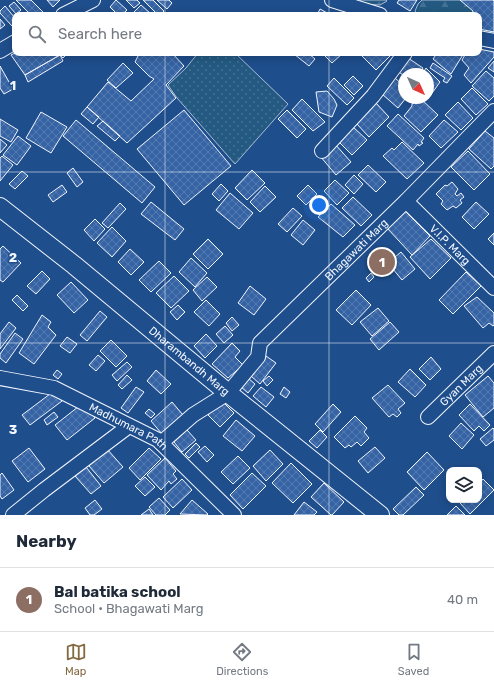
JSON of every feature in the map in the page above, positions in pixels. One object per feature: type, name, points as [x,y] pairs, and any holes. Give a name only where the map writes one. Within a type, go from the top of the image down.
[{"type":"main road","name":"Dharambandh Marg","points":[[0,207],[74,265],[228,393],[380,515]]},
{"type":"street","points":[[69,12],[93,0]]},
{"type":"street","points":[[332,0],[370,12]]},
{"type":"street","points":[[482,39],[494,41]]},
{"type":"street","points":[[0,51],[12,44]]},
{"type":"street","points":[[322,151],[373,96],[403,56]]},
{"type":"street","name":"Bhagawati Marg","points":[[161,443],[193,415],[228,393],[258,357],[260,343],[406,201],[494,111]]},
{"type":"street","name":"V.I.P. Marg","points":[[406,201],[494,288]]},
{"type":"street","name":"Gyan Marg","points":[[428,417],[494,353]]},
{"type":"street","name":"Madhumara Path","points":[[0,378],[54,388],[158,440],[234,515]]},
{"type":"street","points":[[13,515],[129,426]]},
{"type":"green space","points":[[360,0],[387,1],[380,5],[363,4]]},
{"type":"green space","points":[[422,0],[494,0],[494,37],[482,35],[482,12],[416,12],[418,4]]},
{"type":"green space","points":[[196,56],[238,56],[288,104],[235,164],[177,98],[168,85],[186,68]]},
{"type":"building","points":[[16,0],[31,0],[43,12],[28,12]]},
{"type":"building","points":[[47,0],[60,0],[53,7]]},
{"type":"building","points":[[116,0],[127,10],[125,12],[115,12],[110,7]]},
{"type":"building","points":[[126,0],[137,0],[140,3],[134,8]]},
{"type":"building","points":[[143,0],[153,0],[164,11],[155,12]]},
{"type":"building","points":[[157,0],[169,0],[172,3],[167,9]]},
{"type":"building","points":[[399,0],[417,0],[410,11],[397,3]]},
{"type":"building","points":[[460,0],[494,1],[494,32],[482,30],[482,12],[473,11]]},
{"type":"building","points":[[14,2],[21,10],[18,12],[14,12],[9,6]]},
{"type":"building","points":[[141,5],[149,12],[134,12]]},
{"type":"building","points":[[5,6],[12,14],[12,26],[0,13]]},
{"type":"building","points":[[320,9],[326,12],[318,12]]},
{"type":"building","points":[[0,19],[5,25],[0,29]]},
{"type":"building","points":[[482,50],[494,52],[494,57],[471,83],[464,75],[469,68],[462,60],[464,56],[482,56]]},
{"type":"building","points":[[11,55],[12,56],[58,56],[25,75]]},
{"type":"building","points":[[58,56],[60,56],[63,61],[28,82],[25,75]]},
{"type":"building","points":[[138,56],[175,56],[184,66],[166,85],[176,98],[127,143],[87,107],[108,82],[131,101],[154,79],[135,62]]},
{"type":"building","points":[[296,56],[312,56],[315,59],[309,66]]},
{"type":"building","points":[[325,56],[340,56],[332,63]]},
{"type":"building","points":[[362,56],[390,56],[376,70]]},
{"type":"building","points":[[435,56],[462,56],[451,74],[433,59]]},
{"type":"building","points":[[408,58],[423,68],[402,68]]},
{"type":"building","points":[[494,61],[494,72],[488,68]]},
{"type":"building","points":[[123,63],[133,73],[116,88],[107,80]]},
{"type":"building","points":[[433,63],[452,76],[447,83],[443,81],[445,78],[434,71],[434,68],[430,68]]},
{"type":"building","points":[[0,66],[13,89],[4,94],[0,88]]},
{"type":"building","points":[[486,71],[494,78],[494,96],[489,101],[472,86]]},
{"type":"building","points":[[353,76],[363,86],[354,95],[344,85]]},
{"type":"building","points":[[434,76],[440,82],[434,90]]},
{"type":"building","points":[[334,78],[354,98],[347,105],[327,86]]},
{"type":"building","points":[[395,78],[398,81],[398,104],[401,104],[398,108],[382,94]]},
{"type":"building","points":[[472,88],[488,104],[476,115],[461,99]]},
{"type":"building","points":[[327,91],[337,105],[332,117],[319,112],[316,92]]},
{"type":"building","points":[[302,99],[325,122],[313,131],[292,110]]},
{"type":"building","points":[[458,102],[473,118],[461,130],[445,115]]},
{"type":"building","points":[[376,103],[389,117],[369,137],[356,123]]},
{"type":"building","points":[[412,104],[426,104],[438,115],[421,132],[404,116]]},
{"type":"building","points":[[87,107],[99,117],[93,124],[81,114]]},
{"type":"building","points":[[184,110],[231,166],[184,205],[137,149]]},
{"type":"building","points":[[287,110],[306,129],[297,138],[278,119]]},
{"type":"building","points":[[41,112],[67,127],[51,153],[26,138]]},
{"type":"building","points":[[398,114],[424,138],[421,142],[423,143],[419,146],[418,144],[413,150],[387,126]]},
{"type":"building","points":[[0,119],[18,130],[11,142],[0,136]]},
{"type":"building","points":[[76,120],[155,187],[142,203],[63,136]]},
{"type":"building","points":[[444,120],[458,132],[441,148],[429,136]]},
{"type":"building","points":[[103,121],[120,136],[115,141],[97,126]]},
{"type":"building","points":[[352,126],[367,140],[352,155],[338,141]]},
{"type":"building","points":[[485,131],[494,138],[494,166],[491,169],[469,149]]},
{"type":"building","points":[[18,136],[31,146],[17,165],[3,155]]},
{"type":"building","points":[[0,139],[7,145],[0,153]]},
{"type":"building","points":[[402,142],[424,163],[407,179],[383,156],[392,148],[394,150]]},
{"type":"building","points":[[334,143],[351,162],[336,175],[320,156]]},
{"type":"building","points":[[468,151],[490,174],[474,190],[451,167]]},
{"type":"building","points":[[2,156],[13,165],[0,181],[0,158]]},
{"type":"building","points":[[368,165],[386,182],[376,192],[358,175]]},
{"type":"building","points":[[73,168],[83,182],[77,187],[67,173]]},
{"type":"building","points":[[252,170],[265,183],[247,200],[235,188]]},
{"type":"building","points":[[22,171],[28,176],[15,189],[9,184]]},
{"type":"building","points":[[354,175],[363,184],[354,194],[345,185]]},
{"type":"building","points":[[335,180],[349,193],[337,205],[324,191]]},
{"type":"building","points":[[452,182],[458,189],[455,194],[457,196],[461,193],[464,197],[460,200],[462,203],[456,208],[453,206],[447,210],[441,204],[443,201],[436,194],[445,185],[447,186]]},
{"type":"building","points":[[221,184],[228,191],[219,201],[212,194]]},
{"type":"building","points":[[62,185],[67,192],[53,202],[48,195]]},
{"type":"building","points":[[308,185],[317,194],[306,205],[297,196]]},
{"type":"building","points":[[265,186],[276,197],[260,212],[250,202]]},
{"type":"building","points":[[230,193],[253,213],[239,229],[216,210]]},
{"type":"building","points":[[353,197],[372,215],[361,226],[342,208]]},
{"type":"building","points":[[151,202],[184,229],[175,240],[141,214]]},
{"type":"building","points":[[476,202],[489,214],[474,229],[462,217]]},
{"type":"building","points":[[120,203],[126,209],[108,228],[102,223]]},
{"type":"building","points":[[331,204],[355,225],[343,237],[318,217]]},
{"type":"building","points":[[293,208],[302,216],[287,232],[278,224]]},
{"type":"building","points":[[405,211],[430,236],[412,255],[387,228]]},
{"type":"building","points":[[95,219],[105,229],[94,241],[84,230]]},
{"type":"building","points":[[303,220],[315,230],[303,245],[291,235]]},
{"type":"building","points":[[112,227],[126,241],[112,257],[97,243]]},
{"type":"building","points":[[494,233],[494,245],[488,239]]},
{"type":"building","points":[[208,239],[223,254],[208,269],[193,254]]},
{"type":"building","points":[[431,239],[451,258],[430,279],[410,257]]},
{"type":"building","points":[[3,246],[21,263],[3,282],[0,280],[0,249]]},
{"type":"building","points":[[130,249],[144,262],[131,275],[118,262]]},
{"type":"building","points":[[401,252],[415,269],[402,280],[388,263]]},
{"type":"building","points":[[191,258],[207,273],[195,287],[179,272]]},
{"type":"building","points":[[159,261],[171,273],[151,292],[139,280]]},
{"type":"building","points":[[42,271],[50,279],[36,294],[27,286]]},
{"type":"building","points":[[466,272],[481,286],[453,314],[439,300]]},
{"type":"building","points":[[371,273],[374,277],[369,282],[366,278]]},
{"type":"building","points":[[174,276],[189,291],[171,308],[156,293]]},
{"type":"building","points":[[207,277],[217,287],[202,301],[193,290]]},
{"type":"building","points":[[71,282],[88,300],[74,313],[57,295]]},
{"type":"building","points":[[250,286],[266,299],[254,315],[238,303]]},
{"type":"building","points":[[356,290],[371,305],[352,325],[336,310]]},
{"type":"building","points":[[17,295],[28,306],[23,311],[12,300]]},
{"type":"building","points":[[477,297],[494,313],[493,326],[489,323],[483,328],[464,306]]},
{"type":"building","points":[[206,300],[220,314],[209,326],[194,312]]},
{"type":"building","points":[[178,305],[185,312],[177,320],[170,312]]},
{"type":"building","points":[[378,308],[389,321],[372,336],[360,322]]},
{"type":"building","points":[[100,311],[107,317],[87,341],[80,335]]},
{"type":"building","points":[[42,315],[51,322],[48,327],[56,335],[34,364],[19,353]]},
{"type":"building","points":[[232,317],[239,325],[232,331],[226,323]]},
{"type":"building","points":[[9,322],[16,328],[0,349],[0,334]]},
{"type":"building","points":[[390,322],[399,332],[379,350],[370,339]]},
{"type":"building","points":[[225,326],[233,335],[224,343],[216,334]]},
{"type":"building","points":[[15,333],[23,339],[6,363],[0,358],[0,354]]},
{"type":"building","points":[[206,334],[217,346],[205,358],[194,346]]},
{"type":"building","points":[[67,337],[77,344],[70,353],[60,346]]},
{"type":"building","points":[[111,340],[127,356],[116,367],[100,351]]},
{"type":"building","points":[[232,343],[240,351],[235,357],[243,365],[228,378],[212,364]]},
{"type":"building","points":[[98,355],[105,361],[96,371],[89,365]]},
{"type":"building","points":[[266,356],[276,363],[260,384],[251,376]]},
{"type":"building","points":[[431,357],[441,369],[430,380],[419,369]]},
{"type":"building","points":[[127,362],[132,367],[117,381],[112,375]]},
{"type":"building","points":[[410,369],[426,385],[415,397],[398,382]]},
{"type":"building","points":[[57,370],[62,374],[58,379],[53,375]]},
{"type":"building","points":[[156,370],[171,384],[161,394],[147,381]]},
{"type":"building","points":[[127,375],[132,380],[122,389],[118,385]]},
{"type":"building","points":[[269,376],[273,380],[267,386],[263,381]]},
{"type":"building","points":[[488,376],[494,383],[494,408],[483,417],[465,395]]},
{"type":"building","points":[[248,378],[255,384],[248,393],[241,387]]},
{"type":"building","points":[[388,385],[405,403],[398,409],[401,413],[397,417],[393,414],[389,417],[372,398]]},
{"type":"building","points":[[136,387],[144,392],[128,413],[121,408]]},
{"type":"building","points":[[261,387],[274,397],[266,407],[253,396]]},
{"type":"building","points":[[284,387],[290,392],[286,398],[280,394]]},
{"type":"building","points":[[54,391],[62,401],[30,425],[22,415]]},
{"type":"building","points":[[222,401],[234,413],[220,427],[208,415]]},
{"type":"building","points":[[172,402],[183,415],[162,434],[151,421]]},
{"type":"building","points":[[83,403],[95,418],[67,440],[55,425]]},
{"type":"building","points":[[333,404],[341,412],[323,432],[315,424]]},
{"type":"building","points":[[470,404],[490,425],[484,431],[479,426],[474,431],[459,415]]},
{"type":"building","points":[[149,409],[155,414],[151,418],[145,413]]},
{"type":"building","points":[[54,412],[58,417],[47,425],[44,420]]},
{"type":"building","points":[[355,416],[367,428],[364,432],[369,438],[361,446],[357,442],[351,447],[349,445],[345,448],[334,437]]},
{"type":"building","points":[[236,420],[255,436],[242,451],[223,436]]},
{"type":"building","points":[[461,423],[474,435],[462,449],[449,436]]},
{"type":"building","points":[[493,428],[494,440],[486,446],[480,439]]},
{"type":"building","points":[[187,430],[196,440],[182,452],[174,442]]},
{"type":"building","points":[[320,430],[327,437],[317,448],[309,441]]},
{"type":"building","points":[[196,443],[200,447],[189,458],[185,454]]},
{"type":"building","points":[[205,446],[214,455],[207,462],[198,452]]},
{"type":"building","points":[[375,447],[385,458],[368,473],[358,461]]},
{"type":"building","points":[[29,448],[45,469],[28,482],[12,461]]},
{"type":"building","points":[[149,448],[161,459],[140,480],[129,468]]},
{"type":"building","points":[[107,449],[123,467],[104,483],[89,466]]},
{"type":"building","points":[[270,450],[283,464],[266,481],[253,466]]},
{"type":"building","points":[[427,452],[444,470],[424,490],[407,472]]},
{"type":"building","points":[[238,456],[250,468],[233,484],[221,472]]},
{"type":"building","points":[[165,458],[176,471],[173,474],[177,479],[171,484],[169,481],[161,490],[147,475]]},
{"type":"building","points":[[291,463],[312,484],[293,503],[272,483]]},
{"type":"building","points":[[86,467],[101,486],[91,494],[75,476]]},
{"type":"building","points":[[2,473],[14,490],[2,499],[0,496],[0,475]]},
{"type":"building","points":[[252,473],[266,486],[243,509],[230,495]]},
{"type":"building","points":[[145,477],[155,487],[145,496],[135,486]]},
{"type":"building","points":[[182,479],[192,490],[173,508],[163,497]]},
{"type":"building","points":[[483,479],[494,490],[482,502]]},
{"type":"building","points":[[324,483],[344,502],[332,515],[311,497]]},
{"type":"building","points":[[416,487],[424,495],[403,515],[399,515],[393,509]]},
{"type":"building","points":[[159,498],[170,510],[165,515],[156,515],[149,507]]},
{"type":"building","points":[[95,500],[102,509],[94,515],[90,515],[85,508]]},
{"type":"building","points":[[192,500],[208,514],[180,514]]},
{"type":"building","points":[[304,502],[317,512],[314,515],[294,515]]},
{"type":"building","points":[[460,503],[481,503],[470,514]]},
{"type":"building","points":[[456,506],[465,515],[447,515]]},
{"type":"building","points":[[149,509],[153,515],[141,515]]},
{"type":"place","name":"Bal batika school","points":[[382,262]]}]
